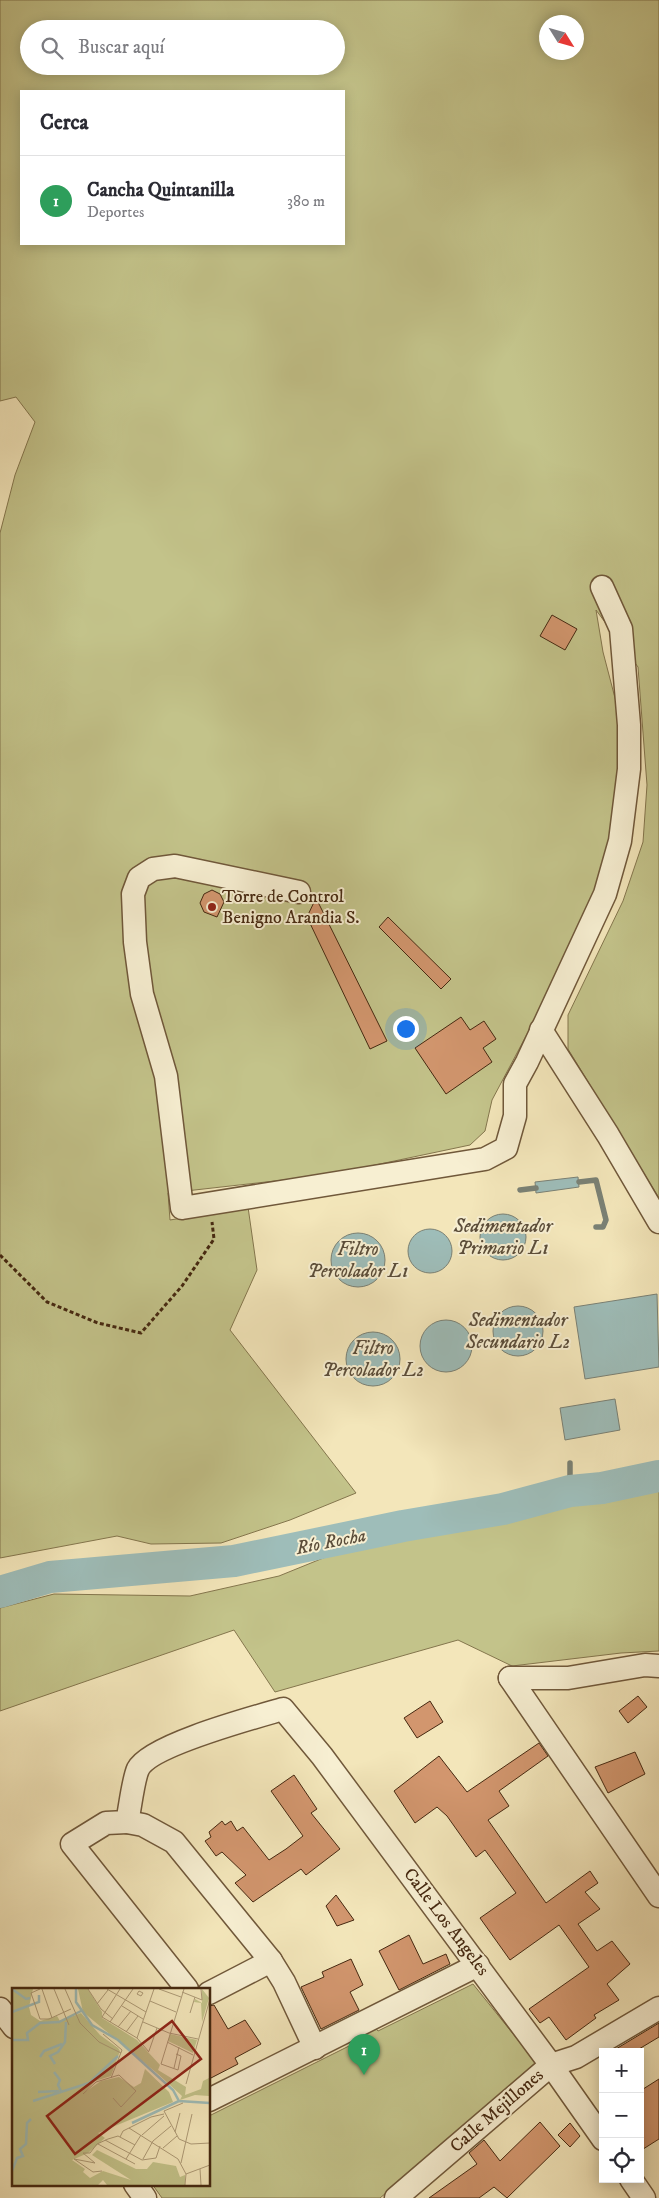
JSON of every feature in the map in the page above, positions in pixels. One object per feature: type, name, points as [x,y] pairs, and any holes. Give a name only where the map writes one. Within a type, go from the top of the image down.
[{"type":"street","points":[[299,892],[175,866],[152,869],[139,878],[133,894],[135,942],[142,994],[166,1076],[182,1208],[485,1159],[506,1148],[515,1116],[515,1084],[605,894],[620,841],[629,769],[630,725],[621,629],[602,587]]},
{"type":"street","points":[[541,1030],[608,1135],[659,1222]]},
{"type":"street","points":[[659,1666],[645,1665],[568,1678],[510,1678],[659,1896]]},
{"type":"street","name":"Calle Los Angeles","points":[[127,1822],[138,1769],[150,1758],[204,1732],[283,1709],[322,1756],[551,2064],[602,2138]]},
{"type":"street","points":[[186,1988],[72,1844],[106,1823],[127,1822],[143,1825],[174,1842],[271,1962],[284,1982],[314,2048]]},
{"type":"street","points":[[210,1992],[271,1962]]},
{"type":"street","points":[[210,2100],[478,1966]]},
{"type":"street","name":"Calle Mejillones","points":[[396,2198],[551,2064],[576,2057],[659,2008]]},
{"type":"street","points":[[0,2009],[12,2024]]},
{"type":"street","points":[[633,2183],[644,2198]]},
{"type":"street","points":[[136,2186],[145,2198]]},
{"type":"path","points":[[0,1255],[47,1302],[98,1323],[141,1333],[182,1286],[214,1239],[211,1204]]},
{"type":"green space","points":[[0,0],[659,0],[659,1198],[568,1049],[568,1015],[623,901],[643,842],[647,785],[638,667],[596,610],[603,652],[621,721],[625,761],[608,846],[595,894],[542,1006],[492,1100],[485,1131],[470,1145],[328,1175],[168,1193],[170,1220],[248,1207],[257,1270],[230,1330],[356,1493],[290,1520],[221,1543],[151,1544],[117,1536],[0,1558],[0,533],[15,475],[35,422],[16,397],[0,401]]},
{"type":"green space","points":[[659,1482],[659,1651],[621,1653],[512,1666],[458,1640],[275,1692],[234,1630],[0,1711],[0,1608],[54,1594],[190,1596],[279,1576],[343,1550],[414,1537],[436,1523],[491,1521],[615,1490]]},
{"type":"green space","points":[[473,1984],[538,2065],[380,2198],[162,2198],[153,2186],[210,2186],[210,2116],[353,2044],[374,2026],[378,2031]]},
{"type":"water","points":[[578,1177],[579,1187],[536,1193],[535,1182]]},
{"type":"water","name":"Sedimentador Primario L1","points":[[498,1214],[508,1214],[520,1220],[525,1228],[525,1246],[520,1254],[512,1259],[498,1260],[490,1257],[483,1250],[480,1242],[480,1232],[483,1224],[490,1217]]},
{"type":"water","points":[[434,1229],[446,1235],[451,1242],[451,1260],[446,1267],[439,1272],[426,1273],[418,1270],[411,1263],[408,1247],[411,1239],[418,1232]]},
{"type":"water","name":"Filtro Percolador L1","points":[[353,1233],[363,1233],[373,1237],[381,1245],[385,1260],[381,1275],[373,1283],[363,1287],[353,1287],[343,1283],[335,1275],[331,1265],[331,1255],[335,1245],[343,1237]]},
{"type":"water","points":[[657,1294],[659,1367],[585,1379],[574,1307]]},
{"type":"water","name":"Sedimentador Secundario L2","points":[[518,1306],[527,1308],[538,1317],[543,1331],[541,1340],[532,1351],[518,1356],[509,1354],[498,1345],[493,1331],[495,1322],[504,1311]]},
{"type":"water","points":[[446,1320],[460,1324],[468,1332],[472,1346],[468,1360],[460,1368],[446,1372],[432,1368],[424,1360],[420,1346],[424,1332],[432,1324]]},
{"type":"water","name":"Filtro Percolador L2","points":[[368,1332],[378,1332],[388,1336],[396,1344],[400,1359],[396,1374],[388,1382],[378,1386],[368,1386],[358,1382],[350,1374],[346,1364],[346,1354],[350,1344],[358,1336]]},
{"type":"water","points":[[615,1399],[620,1430],[565,1440],[560,1408]]},
{"type":"building","points":[[552,615],[577,629],[565,650],[540,636]]},
{"type":"building","name":"Torre de Control Benigno Arandia S.","points":[[212,890],[220,894],[224,902],[217,917],[204,912],[200,903],[204,894]]},
{"type":"building","points":[[316,898],[387,1041],[370,1049],[307,917]]},
{"type":"building","points":[[388,917],[451,979],[441,989],[379,927]]},
{"type":"building","points":[[461,1017],[470,1030],[484,1021],[496,1039],[483,1048],[492,1062],[446,1094],[415,1048]]},
{"type":"building","points":[[638,1696],[647,1707],[628,1723],[619,1711]]},
{"type":"building","points":[[430,1701],[443,1722],[417,1738],[404,1718]]},
{"type":"building","points":[[539,1743],[548,1756],[499,1791],[509,1806],[488,1820],[546,1903],[590,1871],[598,1883],[585,1892],[600,1909],[578,1924],[597,1951],[612,1941],[630,1964],[607,1984],[619,2000],[594,2015],[596,2018],[566,2040],[549,2017],[540,2023],[529,2009],[589,1967],[559,1925],[510,1960],[480,1918],[516,1893],[485,1850],[476,1857],[447,1816],[437,1807],[415,1823],[394,1791],[439,1756],[467,1792]]},
{"type":"building","points":[[635,1752],[645,1774],[608,1793],[595,1767]]},
{"type":"building","points":[[294,1775],[317,1809],[311,1813],[340,1849],[306,1875],[301,1869],[253,1902],[235,1883],[246,1875],[222,1852],[216,1856],[205,1841],[211,1837],[209,1832],[222,1821],[225,1825],[231,1821],[237,1831],[243,1827],[269,1860],[286,1849],[303,1836],[271,1791]]},
{"type":"building","points":[[336,1895],[354,1920],[337,1926],[326,1906]]},
{"type":"building","points":[[409,1935],[423,1964],[446,1954],[450,1964],[399,1990],[379,1951]]},
{"type":"building","points":[[351,1959],[363,1985],[350,1992],[359,2010],[321,2029],[301,1987],[324,1977],[322,1972]]},
{"type":"building","points":[[214,2005],[228,2029],[245,2020],[261,2044],[235,2058],[238,2064],[210,2078],[210,2006]]},
{"type":"building","points":[[659,2023],[659,2037],[641,2048],[618,2048]]},
{"type":"building","points":[[659,2079],[659,2139],[644,2148],[644,2093],[644,2088]]},
{"type":"building","points":[[540,2122],[560,2146],[507,2198],[494,2187],[479,2198],[429,2198],[477,2164],[469,2153],[484,2140],[500,2161]]},
{"type":"building","points":[[570,2123],[580,2136],[570,2147],[558,2135]]},
{"type":"waterway","points":[[579,1182],[596,1180],[606,1220],[603,1227],[596,1227]]},
{"type":"waterway","points":[[520,1190],[536,1188]]},
{"type":"waterway","points":[[570,1463],[570,1491]]},
{"type":"waterway","name":"Río Rocha","points":[[0,1592],[50,1577],[234,1561],[403,1526],[503,1509],[570,1491],[602,1488],[659,1476]]},
{"type":"place","name":"Torre de Control Benigno Arandia S.","points":[[212,907]]},
{"type":"place","name":"Cancha Quintanilla","points":[[364,2075]]}]
